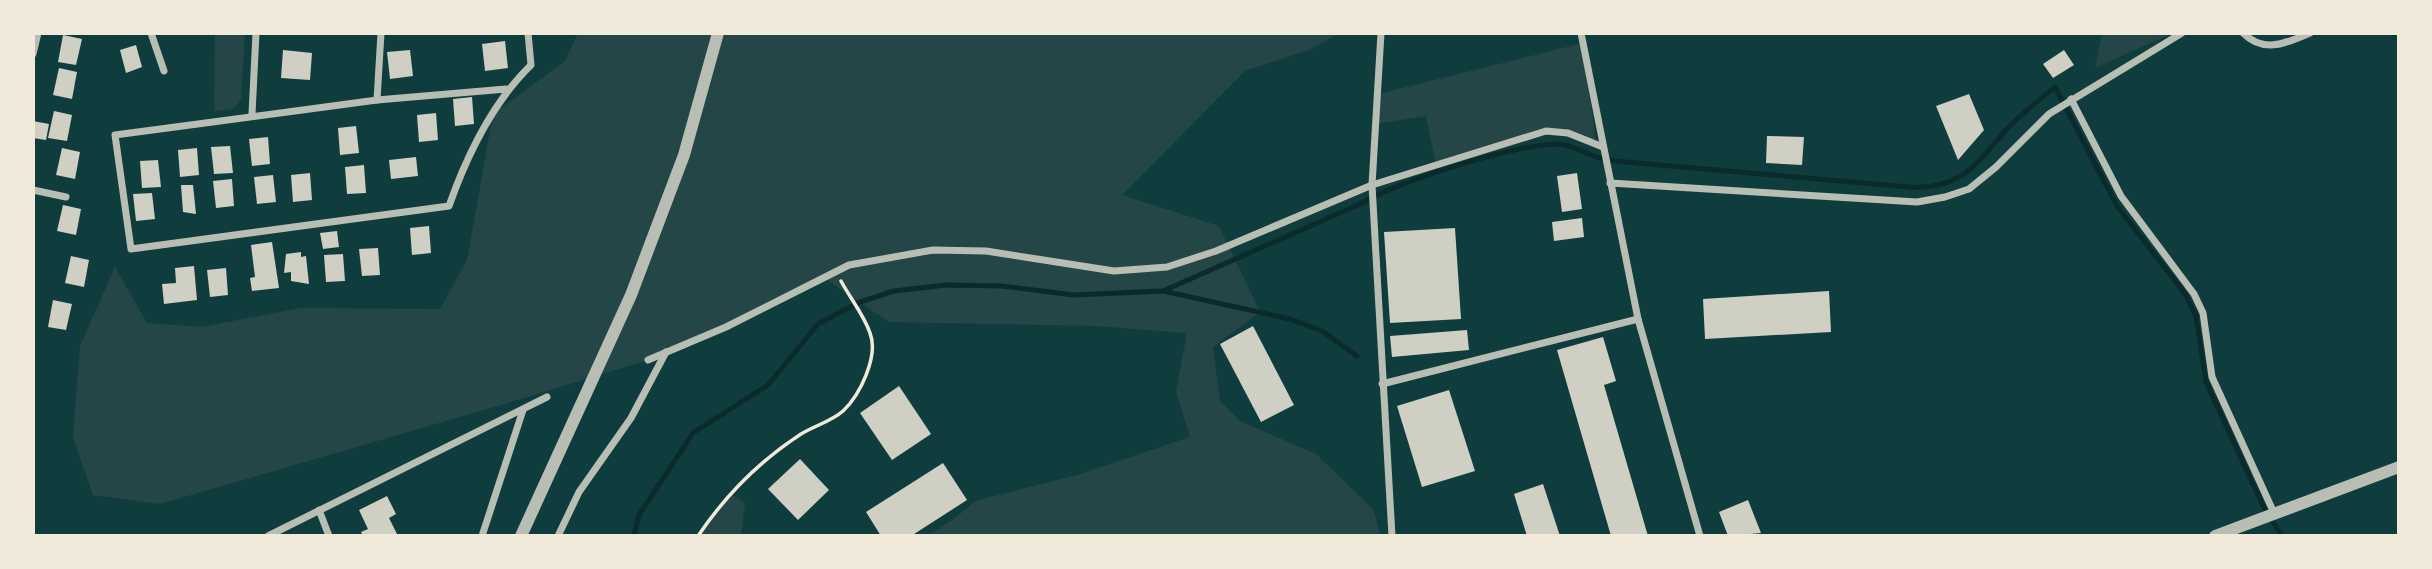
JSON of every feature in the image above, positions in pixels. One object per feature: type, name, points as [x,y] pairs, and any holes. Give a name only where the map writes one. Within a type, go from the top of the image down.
[{"type":"street","points":[[33,54],[38,33]]},
{"type":"street","points":[[151,33],[164,71]]},
{"type":"street","points":[[252,114],[256,33]]},
{"type":"street","points":[[377,100],[381,33]]},
{"type":"street","points":[[506,89],[252,114],[115,135],[131,249],[449,206],[462,169],[506,89],[531,65],[528,33]]},
{"type":"street","points":[[521,536],[631,295],[684,155],[718,33]]},
{"type":"street","points":[[1381,33],[1372,185],[1392,536]]},
{"type":"street","points":[[1581,33],[1638,319],[1700,536]]},
{"type":"street","points":[[1610,183],[1917,202],[1945,197],[1969,189],[1996,167],[2049,114],[2169,37],[2182,33]]},
{"type":"street","points":[[2243,33],[2263,46],[2280,45],[2310,33]]},
{"type":"street","points":[[2071,99],[2122,196],[2194,294],[2203,313],[2212,377],[2274,513]]},
{"type":"street","points":[[648,359],[776,303],[835,270],[880,258],[933,250],[986,251],[1114,271],[1167,267],[1216,251],[1372,185],[1546,131],[1568,134],[1603,147]]},
{"type":"street","points":[[33,190],[66,197]]},
{"type":"street","points":[[1382,384],[1638,319]]},
{"type":"street","points":[[558,536],[579,492],[631,418],[666,352]]},
{"type":"street","points":[[268,536],[547,397]]},
{"type":"street","points":[[482,536],[523,410]]},
{"type":"street","points":[[2215,536],[2399,467]]},
{"type":"street","points":[[319,510],[329,536]]},
{"type":"path","points":[[698,536],[716,509],[751,474],[800,435],[842,412],[869,372],[871,335],[835,270]]},
{"type":"shaded area","points":[[215,33],[245,33],[241,99],[234,109],[214,111]]},
{"type":"shaded area","points":[[578,33],[1340,33],[1311,49],[1245,71],[1122,195],[1219,226],[1260,312],[1213,347],[1220,401],[1240,421],[1316,454],[1374,510],[1380,536],[927,536],[954,519],[975,501],[1077,475],[1190,437],[1176,391],[1187,333],[1096,326],[889,322],[823,277],[648,360],[508,403],[160,504],[93,495],[73,438],[80,346],[115,267],[147,323],[201,327],[301,308],[440,309],[467,260],[493,114],[565,61]]},
{"type":"shaded area","points":[[2102,33],[2173,33],[2095,68]]},
{"type":"shaded area","points":[[1583,43],[1596,144],[1554,132],[1436,165],[1426,116],[1376,124],[1378,94]]},
{"type":"shaded area","points":[[731,494],[745,503],[741,536],[698,536]]},
{"type":"building","points":[[63,35],[82,39],[76,65],[58,62]]},
{"type":"building","points":[[505,41],[508,68],[485,71],[482,44]]},
{"type":"building","points":[[136,45],[142,67],[126,73],[120,50]]},
{"type":"building","points":[[283,50],[312,53],[310,80],[281,78]]},
{"type":"building","points":[[410,50],[413,76],[390,79],[387,52]]},
{"type":"building","points":[[2064,50],[2074,65],[2053,78],[2043,64]]},
{"type":"building","points":[[59,68],[77,72],[72,99],[53,95]]},
{"type":"building","points":[[1969,94],[1984,130],[1958,160],[1936,106]]},
{"type":"building","points":[[472,97],[474,124],[455,126],[453,99]]},
{"type":"building","points":[[54,111],[72,115],[67,141],[48,138]]},
{"type":"building","points":[[436,113],[438,140],[419,142],[417,115]]},
{"type":"building","points":[[33,121],[49,124],[46,140],[33,138]]},
{"type":"building","points":[[356,126],[359,153],[340,155],[338,128]]},
{"type":"building","points":[[1767,136],[1804,137],[1802,165],[1766,163]]},
{"type":"building","points":[[268,137],[270,164],[252,166],[249,139]]},
{"type":"building","points":[[230,146],[233,173],[214,174],[211,147]]},
{"type":"building","points":[[62,148],[80,152],[75,179],[56,175]]},
{"type":"building","points":[[197,148],[199,175],[180,177],[178,150]]},
{"type":"building","points":[[416,157],[418,176],[391,179],[389,160]]},
{"type":"building","points":[[158,160],[161,187],[142,188],[140,161]]},
{"type":"building","points":[[364,165],[366,193],[347,194],[345,167]]},
{"type":"building","points":[[310,173],[312,200],[293,202],[291,175]]},
{"type":"building","points":[[1577,173],[1582,209],[1562,212],[1557,176]]},
{"type":"building","points":[[273,175],[276,202],[257,204],[254,177]]},
{"type":"building","points":[[232,179],[234,206],[216,208],[213,181]]},
{"type":"building","points":[[181,185],[193,185],[196,214],[183,212]]},
{"type":"building","points":[[152,193],[155,219],[136,221],[133,194]]},
{"type":"building","points":[[63,205],[81,209],[76,235],[57,231]]},
{"type":"building","points":[[1582,218],[1584,237],[1554,241],[1552,222]]},
{"type":"building","points":[[429,226],[431,253],[412,255],[410,228]]},
{"type":"building","points":[[1455,228],[1461,319],[1390,323],[1384,232]]},
{"type":"building","points":[[337,231],[339,247],[323,249],[320,233]]},
{"type":"building","points":[[272,242],[279,288],[252,291],[250,278],[255,277],[251,245]]},
{"type":"building","points":[[378,248],[380,275],[362,276],[359,249]]},
{"type":"building","points":[[301,252],[301,257],[306,256],[309,284],[291,281],[291,272],[284,273],[286,254]]},
{"type":"building","points":[[343,254],[345,281],[326,282],[324,255]]},
{"type":"building","points":[[71,256],[89,260],[84,287],[65,283]]},
{"type":"building","points":[[194,266],[197,300],[164,304],[162,284],[176,283],[175,268]]},
{"type":"building","points":[[226,268],[228,295],[210,297],[207,270]]},
{"type":"building","points":[[1829,291],[1831,332],[1705,339],[1703,299]]},
{"type":"building","points":[[53,300],[72,304],[66,330],[48,327]]},
{"type":"building","points":[[1253,326],[1294,405],[1261,422],[1220,344]]},
{"type":"building","points":[[1467,330],[1469,350],[1392,357],[1390,336]]},
{"type":"building","points":[[1603,337],[1616,381],[1604,385],[1648,536],[1611,536],[1557,350]]},
{"type":"building","points":[[899,386],[931,434],[892,460],[860,413]]},
{"type":"building","points":[[1449,390],[1475,471],[1422,487],[1397,406]]},
{"type":"building","points":[[800,459],[829,490],[798,520],[768,489]]},
{"type":"building","points":[[943,463],[967,500],[911,536],[881,536],[866,512]]},
{"type":"building","points":[[1543,484],[1560,536],[1527,536],[1514,494]]},
{"type":"building","points":[[387,496],[396,514],[389,518],[398,536],[363,536],[361,532],[368,529],[359,510]]},
{"type":"building","points":[[1748,500],[1761,533],[1728,536],[1719,512]]},
{"type":"waterway","points":[[1163,291],[1400,185],[1482,158],[1534,146],[1560,144],[1613,161],[1909,187],[1942,184],[1965,173],[2012,124],[2055,87],[2117,206],[2185,294],[2196,316],[2206,382],[2263,506],[2282,536]]},
{"type":"waterway","points":[[634,536],[639,515],[693,433],[768,385],[818,324],[860,302],[894,291],[946,285],[1002,286],[1074,295],[1163,291],[1290,319],[1322,331],[1357,356]]}]
